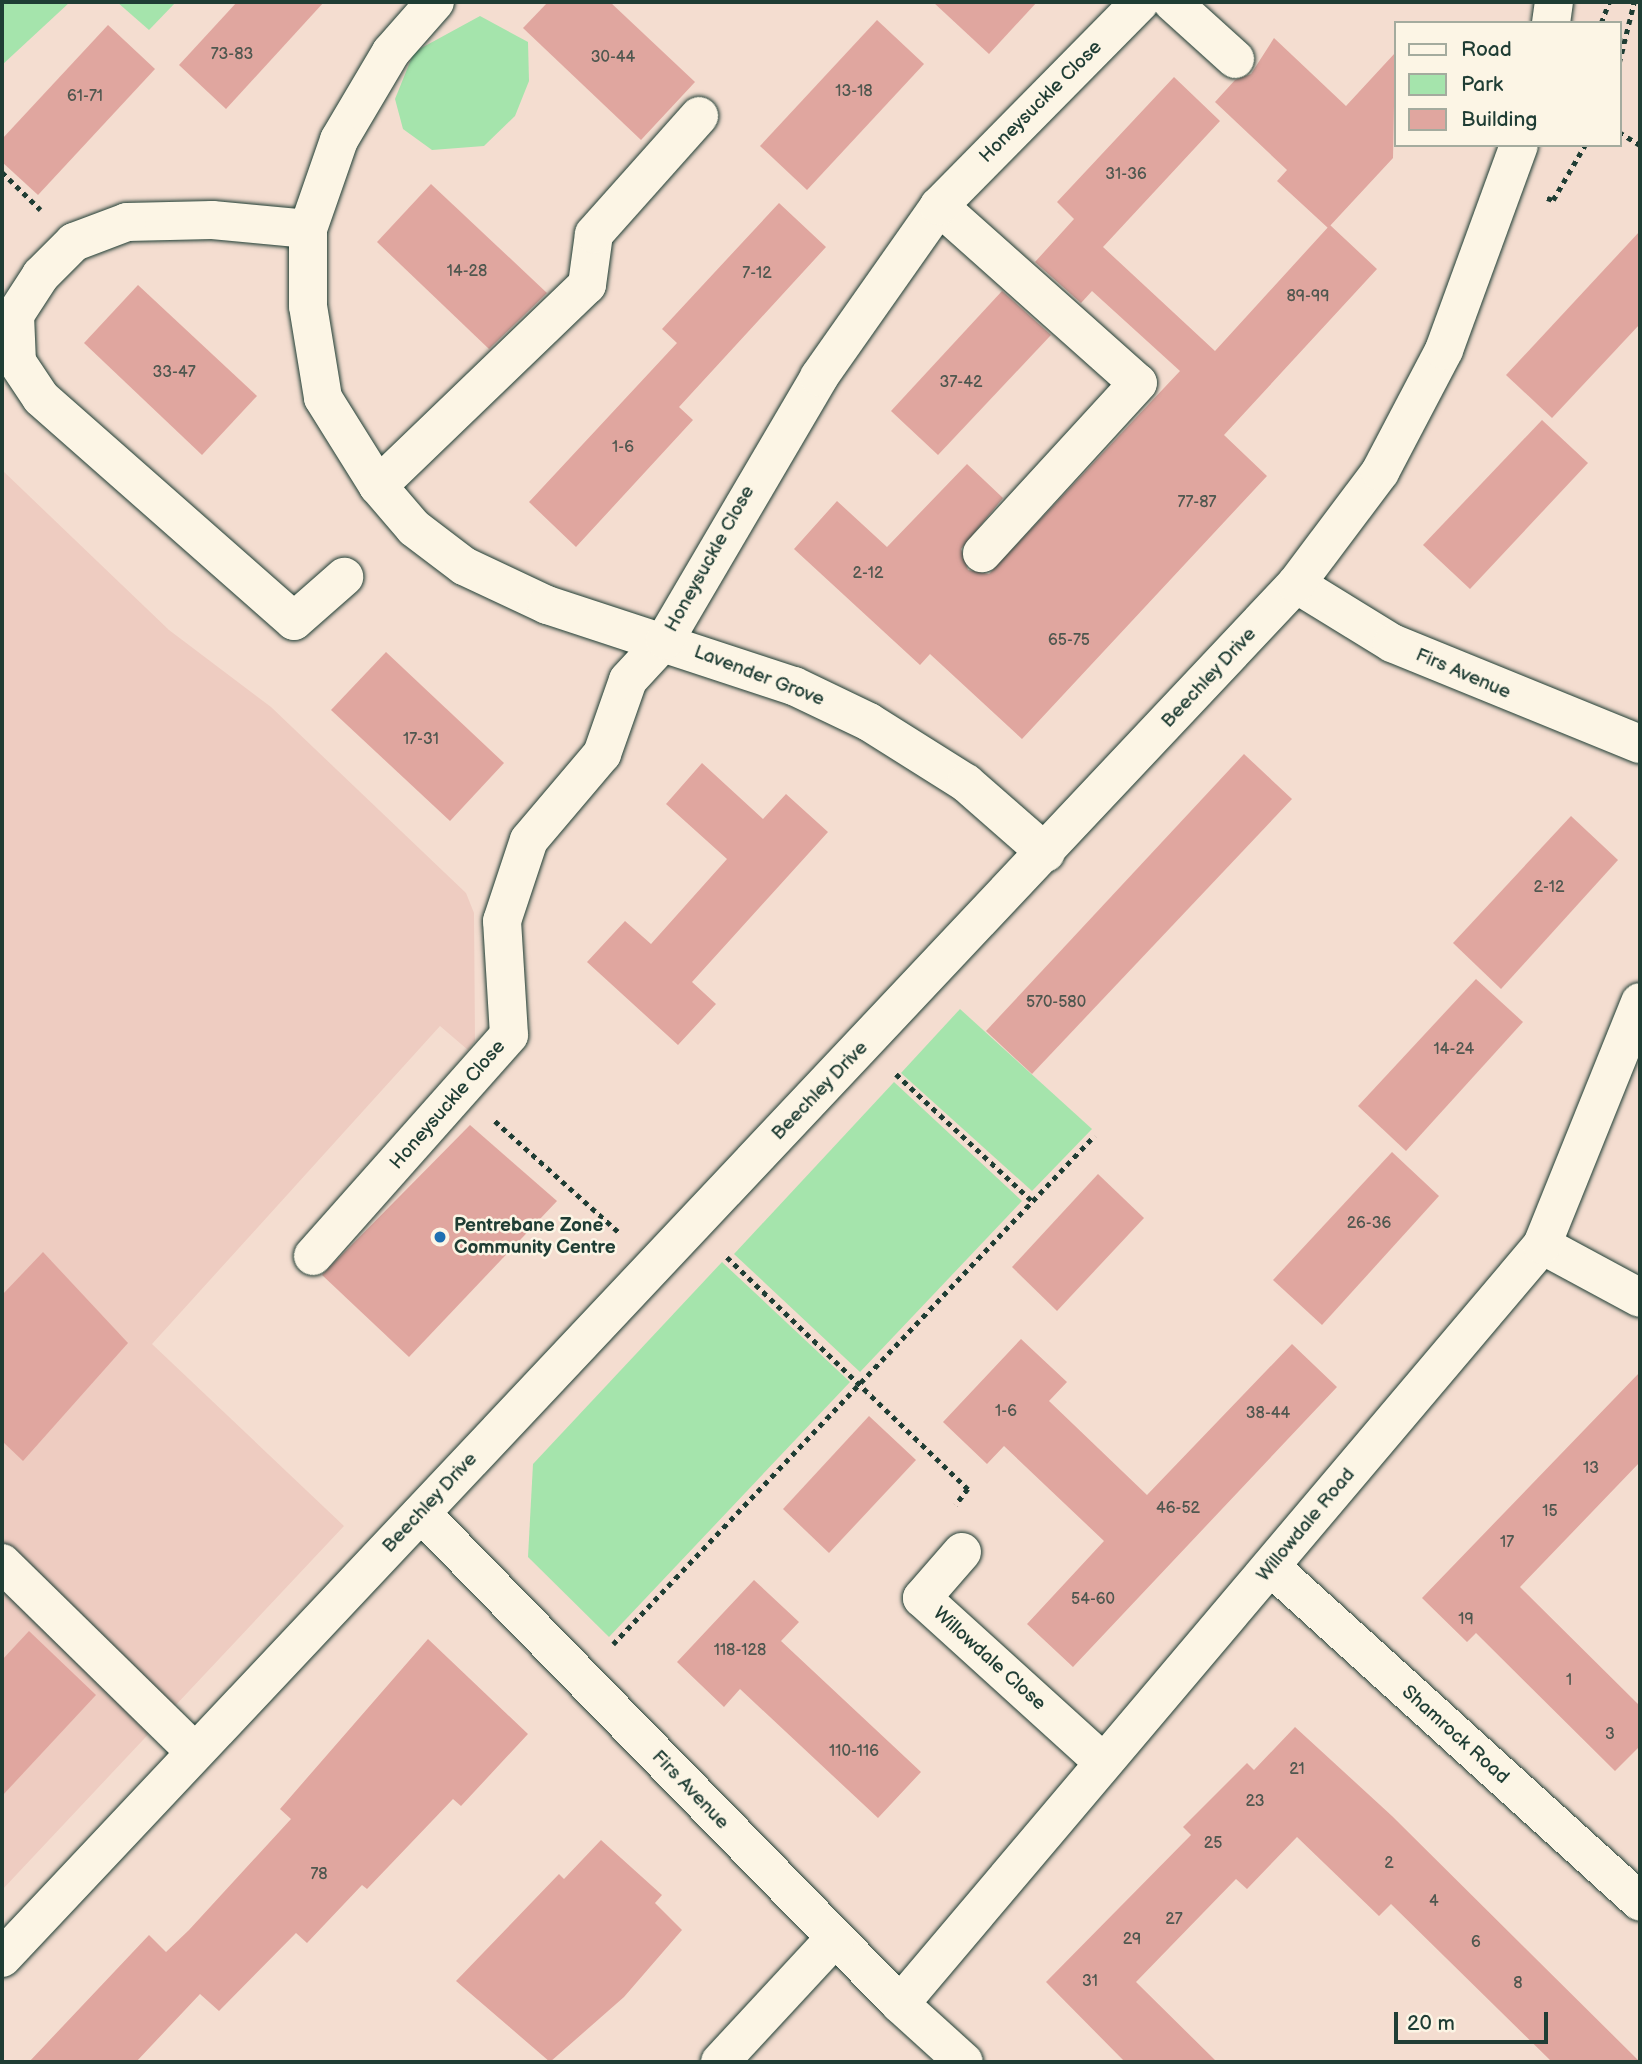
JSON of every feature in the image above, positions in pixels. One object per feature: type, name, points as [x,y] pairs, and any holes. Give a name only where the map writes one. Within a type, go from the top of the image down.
[{"type":"street","name":"Lavender Grove","points":[[435,2],[391,52],[338,140],[308,229],[308,306],[323,398],[378,486],[414,528],[464,565],[547,605],[665,640],[794,685],[869,722],[966,783],[1046,853]]},
{"type":"street","name":"Honeysuckle Close","points":[[313,1256],[463,1092],[509,1035],[502,921],[529,840],[602,754],[628,680],[665,640],[750,487],[939,206],[1140,2]]},
{"type":"street","points":[[1172,2],[1235,59]]},
{"type":"street","points":[[1551,21],[1555,2]]},
{"type":"street","points":[[378,486],[587,285],[594,234],[699,116]]},
{"type":"street","name":"Beechley Drive","points":[[2,1958],[1046,853],[1296,584],[1380,472],[1444,350],[1519,147]]},
{"type":"street","points":[[939,206],[1138,383],[982,552]]},
{"type":"street","points":[[308,229],[212,220],[127,222],[74,242],[41,275],[15,315],[17,362],[41,398],[294,621],[344,577]]},
{"type":"street","name":"Firs Avenue","points":[[1296,584],[1392,643],[1640,744]]},
{"type":"street","name":"Willowdale Road","points":[[900,2004],[1102,1761],[1271,1567],[1542,1245],[1640,1002]]},
{"type":"street","points":[[1542,1245],[1640,1298]]},
{"type":"street","name":"Firs Avenue","points":[[421,1513],[900,2004],[964,2062]]},
{"type":"street","name":"Willowdale Close","points":[[962,1552],[922,1598],[1102,1761]]},
{"type":"street","points":[[2,1563],[195,1752]]},
{"type":"street","name":"Shamrock Road","points":[[1271,1567],[1640,1902]]},
{"type":"street","points":[[720,2062],[835,1938]]},
{"type":"path","points":[[1602,21],[1609,2]]},
{"type":"path","points":[[1621,55],[1634,2]]},
{"type":"path","points":[[1621,133],[1640,145]]},
{"type":"path","points":[[2,172],[74,242]]},
{"type":"path","points":[[864,1045],[1032,1201]]},
{"type":"path","points":[[463,1092],[655,1265]]},
{"type":"path","points":[[581,1678],[1094,1136]]},
{"type":"path","points":[[693,1225],[860,1382],[968,1489],[946,1517],[962,1552]]},
{"type":"shaded area","points":[[2,470],[169,630],[271,707],[466,893],[474,913],[475,1041],[468,1050],[440,1026],[152,1344],[344,1526],[2,1890]]},
{"type":"green space","points":[[2,2],[70,2],[2,65]]},
{"type":"green space","points":[[117,2],[176,2],[149,30]]},
{"type":"green space","points":[[480,16],[528,42],[529,81],[515,116],[484,146],[432,150],[403,129],[395,99],[414,52]]},
{"type":"green space","points":[[960,1009],[1092,1129],[1032,1191],[901,1073]]},
{"type":"green space","points":[[894,1082],[1022,1201],[860,1372],[734,1254]]},
{"type":"green space","points":[[722,1262],[850,1382],[609,1637],[528,1557],[533,1464]]},
{"type":"building","points":[[237,2],[324,2],[226,109],[179,65]]},
{"type":"building","points":[[548,2],[610,2],[695,82],[641,140],[523,28]]},
{"type":"building","points":[[933,2],[1037,2],[989,54]]},
{"type":"building","points":[[877,20],[924,64],[807,190],[760,146]]},
{"type":"building","points":[[108,25],[155,69],[38,195],[2,162],[2,139]]},
{"type":"building","points":[[1274,38],[1346,106],[1394,54],[1393,158],[1328,228],[1277,181],[1287,170],[1215,102],[1235,80],[1251,74]]},
{"type":"building","points":[[1174,77],[1220,121],[1103,247],[1215,351],[1330,225],[1377,269],[1224,435],[1267,476],[1022,739],[930,654],[920,665],[794,549],[837,501],[887,547],[967,464],[1003,498],[961,549],[968,570],[989,574],[1180,371],[1092,291],[1081,303],[1035,262],[1074,219],[1057,202]]},
{"type":"building","points":[[431,184],[547,293],[489,349],[377,242]]},
{"type":"building","points":[[779,203],[826,247],[679,407],[693,420],[576,547],[529,502],[677,343],[662,329]]},
{"type":"building","points":[[1640,231],[1640,324],[1552,418],[1506,375]]},
{"type":"building","points":[[138,285],[257,396],[202,455],[84,343]]},
{"type":"building","points":[[1002,291],[1051,335],[938,455],[891,411]]},
{"type":"building","points":[[1542,420],[1588,463],[1470,589],[1423,545]]},
{"type":"building","points":[[386,652],[504,763],[450,821],[331,710]]},
{"type":"building","points":[[1244,754],[1292,799],[1032,1074],[986,1031]]},
{"type":"building","points":[[702,763],[763,819],[786,794],[828,832],[692,982],[716,1004],[678,1045],[587,962],[625,921],[651,944],[727,859],[666,804]]},
{"type":"building","points":[[1571,816],[1618,860],[1501,989],[1453,943]]},
{"type":"building","points":[[1476,979],[1523,1022],[1406,1151],[1358,1106]]},
{"type":"building","name":"Pentrebane Zone Community Centre","points":[[470,1125],[557,1201],[409,1357],[322,1275]]},
{"type":"building","points":[[1392,1152],[1439,1196],[1322,1325],[1273,1280]]},
{"type":"building","points":[[1098,1174],[1144,1218],[1057,1311],[1012,1267]]},
{"type":"building","points":[[43,1252],[128,1343],[23,1461],[2,1441],[2,1295]]},
{"type":"building","points":[[1021,1339],[1067,1382],[1049,1401],[1147,1495],[1292,1344],[1337,1387],[1073,1667],[1027,1624],[1104,1541],[1004,1446],[987,1464],[943,1422]]},
{"type":"building","points":[[1640,1372],[1640,1462],[1520,1587],[1640,1706],[1640,1746],[1615,1771],[1476,1633],[1467,1642],[1422,1598]]},
{"type":"building","points":[[869,1416],[916,1460],[829,1553],[783,1509]]},
{"type":"building","points":[[754,1580],[799,1622],[781,1641],[921,1772],[878,1818],[740,1689],[724,1707],[677,1662]]},
{"type":"building","points":[[29,1631],[96,1695],[2,1796],[2,1660]]},
{"type":"building","points":[[428,1639],[528,1734],[461,1806],[453,1799],[367,1889],[362,1885],[307,1943],[296,1933],[219,2011],[200,1994],[136,2062],[29,2062],[149,1935],[166,1952],[189,1930],[291,1819],[280,1809]]},
{"type":"building","points":[[1295,1727],[1392,1816],[1640,2062],[1552,2062],[1391,1904],[1379,1916],[1297,1837],[1247,1889],[1236,1879],[1136,1982],[1217,2062],[1125,2062],[1046,1982],[1191,1835],[1183,1827],[1247,1763],[1254,1770]]},
{"type":"building","points":[[601,1840],[662,1895],[655,1903],[682,1930],[624,1997],[550,2062],[456,1981],[559,1874],[564,1879]]},
{"type":"place","name":"Pentrebane Zone Community Centre","points":[[440,1237]]}]
